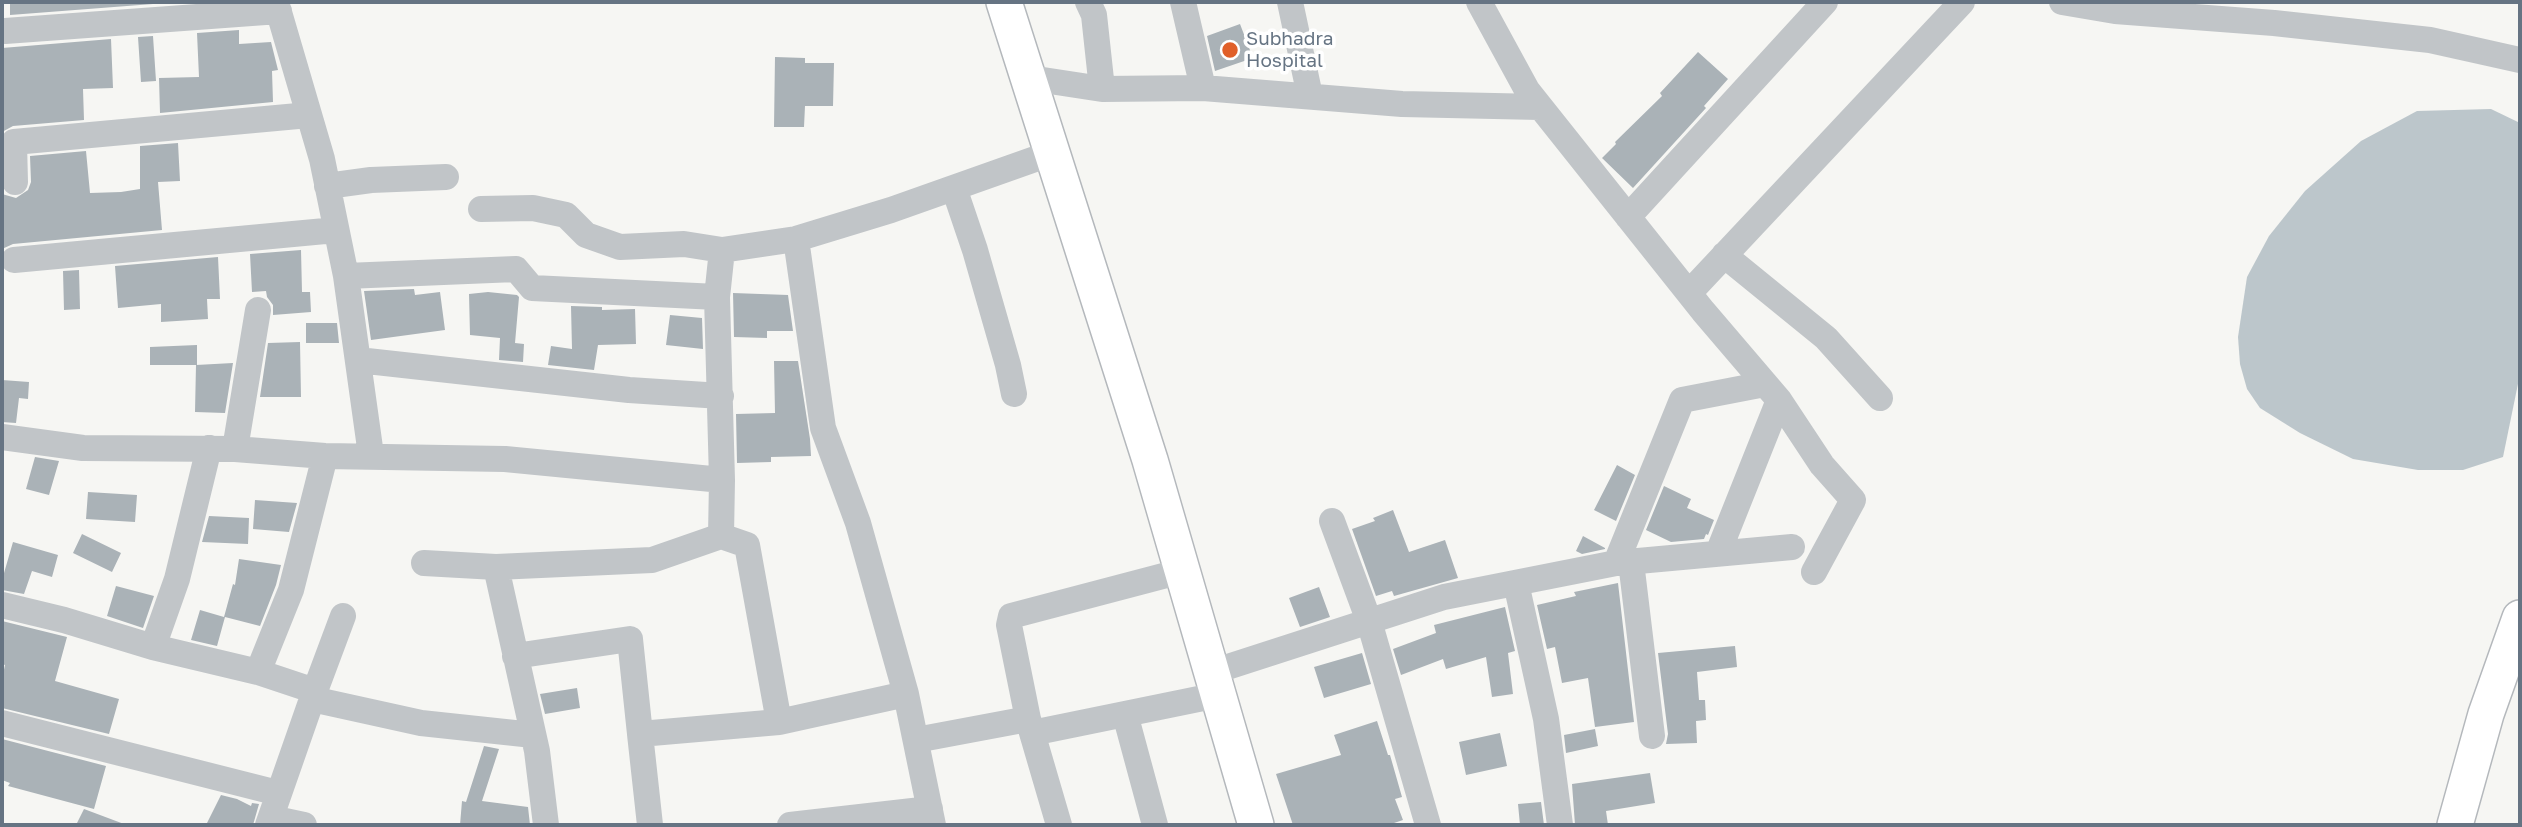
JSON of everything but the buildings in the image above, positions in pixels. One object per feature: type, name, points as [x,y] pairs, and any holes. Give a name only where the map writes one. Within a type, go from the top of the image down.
[{"type":"main road","points":[[1004,2],[1150,460],[1256,825]]},
{"type":"main road","points":[[2455,825],[2486,714],[2520,618]]},
{"type":"street","points":[[1088,2],[1094,15],[1102,89]]},
{"type":"street","points":[[1183,2],[1203,88]]},
{"type":"street","points":[[1290,2],[1310,96]]},
{"type":"street","points":[[1479,2],[1527,90],[1772,392],[1822,465],[1853,500],[1814,572]]},
{"type":"street","points":[[1628,217],[1825,2]]},
{"type":"street","points":[[1689,293],[1962,2]]},
{"type":"street","points":[[2062,2],[2115,11],[2274,23],[2430,40],[2520,60]]},
{"type":"street","points":[[5,31],[278,6],[327,186],[346,276],[371,455]]},
{"type":"street","points":[[1030,78],[1102,89],[1203,88],[1402,104],[1540,107]]},
{"type":"street","points":[[15,182],[14,142],[309,115]]},
{"type":"street","points":[[481,209],[533,208],[566,215],[586,235],[620,247],[684,244],[722,250],[796,239],[891,210],[1052,153]]},
{"type":"street","points":[[327,186],[371,180],[446,177]]},
{"type":"street","points":[[954,188],[975,250],[1014,394]]},
{"type":"street","points":[[14,260],[336,230]]},
{"type":"street","points":[[790,825],[932,817],[906,694],[858,523],[823,428],[796,239]]},
{"type":"street","points":[[721,536],[721,396],[717,296],[722,250]]},
{"type":"street","points":[[1724,255],[1826,338],[1880,398]]},
{"type":"street","points":[[346,276],[516,269],[532,288],[717,296]]},
{"type":"street","points":[[153,647],[222,449],[258,310]]},
{"type":"street","points":[[358,360],[629,390],[721,396]]},
{"type":"street","points":[[1718,553],[1772,392]]},
{"type":"street","points":[[1652,736],[1623,562],[1682,400],[1772,392]]},
{"type":"street","points":[[2,437],[83,447],[222,449],[325,456],[505,459],[722,480]]},
{"type":"street","points":[[258,671],[290,590],[325,456]]},
{"type":"street","points":[[1332,520],[1369,621],[1428,825]]},
{"type":"street","points":[[424,563],[495,567],[652,560],[721,536],[747,545],[779,722]]},
{"type":"street","points":[[916,740],[1125,714],[1215,684],[1369,621],[1444,597],[1623,562],[1792,547]]},
{"type":"street","points":[[495,567],[533,735],[546,825]]},
{"type":"street","points":[[1059,825],[1030,726],[1009,625],[1011,616],[1182,571]]},
{"type":"street","points":[[1516,583],[1546,719],[1560,825]]},
{"type":"street","points":[[2,605],[64,620],[153,647],[258,671],[313,695],[421,723],[533,735]]},
{"type":"street","points":[[272,812],[343,616]]},
{"type":"street","points":[[515,656],[630,639],[650,825]]},
{"type":"street","points":[[640,734],[779,722],[906,694]]},
{"type":"street","points":[[1125,714],[1155,825]]},
{"type":"street","points":[[2,723],[304,825]]},
{"type":"shaded area","points":[[2491,109],[2520,123],[2520,374],[2503,457],[2463,470],[2418,470],[2353,459],[2300,433],[2260,408],[2247,389],[2240,364],[2238,337],[2247,277],[2269,236],[2305,191],[2361,141],[2417,111]]},
{"type":"place","name":"Subhadra Hospital","points":[[1230,50]]}]
